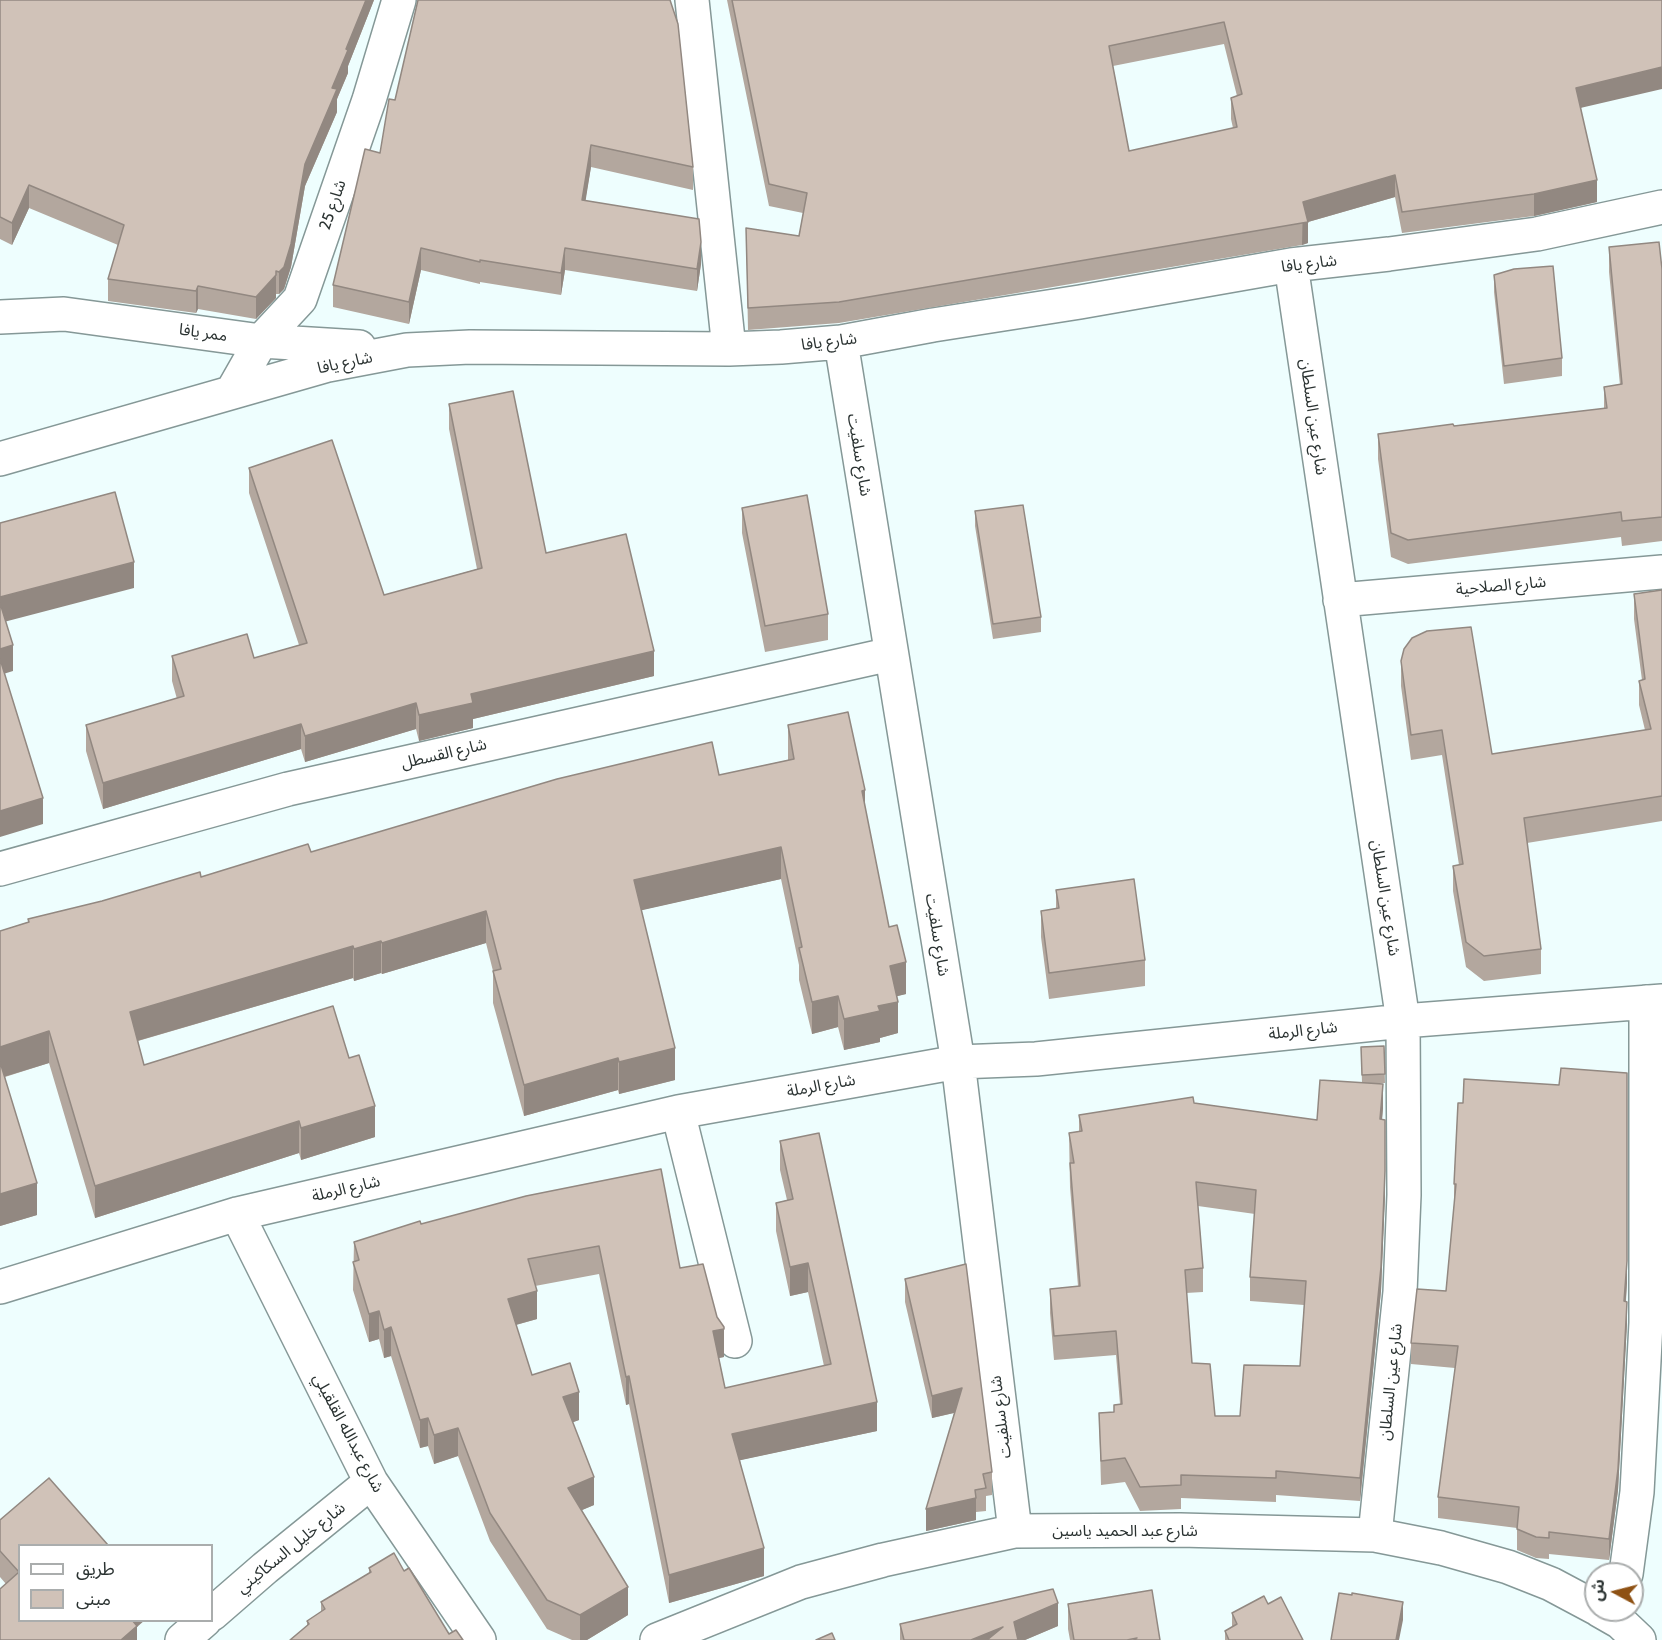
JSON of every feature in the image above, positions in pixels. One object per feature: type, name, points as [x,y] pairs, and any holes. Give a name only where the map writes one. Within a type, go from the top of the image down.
[{"type":"street","name":"شارع 25","points":[[232,392],[261,341],[300,300],[369,100],[399,0]]},
{"type":"street","points":[[692,0],[729,349]]},
{"type":"street","name":"شارع يافا","points":[[0,459],[327,365],[407,350],[470,347],[729,349],[841,342],[1291,265],[1537,234],[1662,207]]},
{"type":"street","name":"شارع عين السلطان","points":[[1291,265],[1403,1021],[1404,1195],[1400,1292],[1375,1535]]},
{"type":"street","name":"ممر يافا","points":[[0,317],[64,314],[261,341],[407,350]]},
{"type":"street","name":"شارع سلفيت","points":[[841,342],[958,1062],[1015,1531]]},
{"type":"street","name":"شارع الصلاحية","points":[[1340,600],[1662,572]]},
{"type":"street","name":"شارع القسطل","points":[[0,869],[288,789],[891,654]]},
{"type":"street","points":[[1628,1562],[1637,1491],[1646,1323],[1654,1001]]},
{"type":"street","name":"شارع الرملة","points":[[0,1287],[237,1214],[678,1112],[958,1062],[1036,1059],[1403,1021],[1654,1001]]},
{"type":"street","points":[[678,1112],[735,1341]]},
{"type":"street","name":"شارع عبدالله القلقيلي","points":[[237,1214],[371,1482],[479,1640]]},
{"type":"street","name":"شارع خليل السكاكيني","points":[[213,1613],[371,1482]]},
{"type":"street","name":"شارع عبد الحميد ياسين","points":[[657,1640],[801,1582],[883,1560],[1015,1531],[1180,1530],[1375,1535],[1441,1548],[1508,1567],[1551,1584],[1584,1602]]},
{"type":"street","points":[[182,1640],[203,1622]]},
{"type":"building","points":[[0,0],[366,0],[332,88],[337,89],[305,164],[291,244],[284,267],[279,272],[276,271],[276,275],[256,297],[198,286],[196,291],[108,279],[124,225],[29,185],[12,223],[0,217]]},
{"type":"building","points":[[418,0],[670,0],[678,24],[693,167],[591,145],[582,200],[699,219],[701,242],[697,269],[565,248],[561,273],[480,260],[480,262],[421,248],[409,302],[333,285],[365,149],[380,153],[389,99],[395,100]]},
{"type":"building","points":[[732,0],[1662,0],[1662,67],[1576,88],[1597,180],[1534,194],[1402,212],[1395,175],[1303,202],[1308,222],[839,302],[748,308],[746,228],[799,236],[807,193],[769,184]],"holes":[[[1224,22],[1242,94],[1231,98],[1237,127],[1129,151],[1109,46]]]},
{"type":"building","points":[[1659,242],[1662,269],[1662,517],[1622,521],[1621,512],[1408,540],[1391,533],[1378,434],[1607,408],[1604,387],[1622,384],[1609,247]]},
{"type":"building","points":[[1553,266],[1562,358],[1504,366],[1494,275],[1514,269]]},
{"type":"building","points":[[513,391],[546,553],[626,534],[654,651],[471,694],[473,703],[419,715],[416,703],[305,736],[301,724],[103,783],[86,725],[184,696],[172,656],[247,634],[254,658],[307,643],[249,468],[332,440],[384,595],[482,568],[449,404]]},
{"type":"building","points":[[115,492],[134,562],[0,597],[0,523]]},
{"type":"building","points":[[807,495],[828,614],[765,626],[742,508]]},
{"type":"building","points":[[1023,505],[1041,617],[993,624],[975,511]]},
{"type":"building","points":[[1662,590],[1662,796],[1524,818],[1541,949],[1484,956],[1466,942],[1453,866],[1463,864],[1442,730],[1411,735],[1401,661],[1404,649],[1412,638],[1427,631],[1471,627],[1492,754],[1651,729],[1639,681],[1645,679],[1634,594]]},
{"type":"building","points":[[0,603],[13,645],[0,649]]},
{"type":"building","points":[[0,659],[43,798],[0,811]]},
{"type":"building","points":[[848,712],[865,790],[862,791],[889,927],[897,925],[906,962],[890,966],[898,1002],[878,1006],[880,1011],[844,1019],[838,996],[812,1002],[799,948],[802,947],[781,847],[634,880],[675,1048],[619,1062],[618,1058],[524,1085],[493,971],[501,969],[486,911],[382,943],[381,941],[354,949],[353,946],[130,1012],[144,1065],[333,1006],[349,1058],[359,1055],[375,1106],[301,1128],[299,1121],[95,1186],[49,1031],[0,1047],[0,931],[29,922],[28,919],[102,901],[200,872],[201,877],[308,844],[311,852],[557,779],[712,742],[719,775],[794,759],[788,725]]},
{"type":"building","points":[[1134,879],[1145,960],[1049,973],[1041,911],[1059,908],[1056,890]]},
{"type":"building","points":[[1384,1046],[1385,1074],[1362,1075],[1361,1047]]},
{"type":"building","points":[[0,1062],[37,1183],[0,1194]]},
{"type":"building","points":[[1561,1068],[1627,1073],[1627,1261],[1624,1301],[1627,1302],[1618,1469],[1609,1539],[1549,1532],[1549,1538],[1536,1537],[1517,1529],[1519,1507],[1438,1497],[1458,1346],[1411,1343],[1417,1289],[1446,1291],[1456,1184],[1454,1184],[1458,1103],[1463,1103],[1464,1079],[1559,1085]]},
{"type":"building","points":[[1320,1080],[1383,1084],[1380,1119],[1385,1120],[1385,1171],[1381,1267],[1360,1478],[1276,1471],[1276,1478],[1181,1475],[1181,1485],[1140,1487],[1125,1458],[1101,1461],[1099,1413],[1114,1412],[1114,1405],[1122,1404],[1116,1331],[1054,1336],[1050,1289],[1080,1286],[1070,1163],[1074,1163],[1069,1133],[1082,1131],[1079,1115],[1193,1097],[1194,1103],[1317,1120]],"holes":[[[1196,1182],[1256,1190],[1250,1277],[1306,1281],[1300,1366],[1244,1365],[1240,1416],[1215,1416],[1210,1364],[1192,1363],[1185,1270],[1203,1268]]]},
{"type":"building","points":[[819,1133],[877,1402],[732,1434],[764,1548],[669,1575],[629,1376],[626,1377],[599,1246],[528,1259],[537,1291],[508,1299],[532,1375],[570,1363],[579,1392],[563,1397],[594,1477],[568,1488],[628,1587],[580,1615],[547,1600],[490,1513],[458,1428],[434,1435],[428,1418],[420,1420],[391,1327],[384,1330],[379,1311],[369,1314],[353,1262],[359,1260],[354,1242],[420,1221],[421,1224],[526,1196],[661,1169],[680,1268],[703,1264],[717,1317],[724,1327],[724,1329],[713,1331],[725,1388],[831,1364],[808,1263],[790,1267],[776,1203],[793,1199],[780,1141]]},
{"type":"building","points":[[966,1264],[992,1472],[983,1474],[986,1488],[975,1490],[976,1498],[926,1509],[962,1388],[932,1396],[905,1279]]},
{"type":"building","points":[[49,1478],[107,1544],[18,1544],[18,1571],[0,1551],[0,1520]]},
{"type":"building","points":[[394,1553],[404,1571],[409,1568],[449,1634],[456,1630],[463,1640],[290,1640],[309,1624],[307,1621],[325,1609],[321,1602],[371,1572],[369,1568]]},
{"type":"building","points":[[18,1573],[18,1622],[134,1622],[137,1626],[121,1640],[0,1640],[0,1589]]},
{"type":"building","points":[[1053,1589],[1058,1603],[1014,1622],[1018,1640],[987,1640],[1003,1627],[971,1640],[904,1640],[900,1624]]},
{"type":"building","points":[[1152,1590],[1160,1640],[1134,1640],[1137,1638],[1074,1640],[1068,1604]]},
{"type":"building","points":[[1339,1593],[1352,1595],[1352,1593],[1403,1602],[1396,1640],[1331,1640]]},
{"type":"building","points":[[1264,1596],[1268,1604],[1281,1597],[1303,1640],[1229,1640],[1225,1631],[1237,1624],[1232,1613]]},
{"type":"building","points":[[832,1633],[835,1640],[816,1640]]}]
